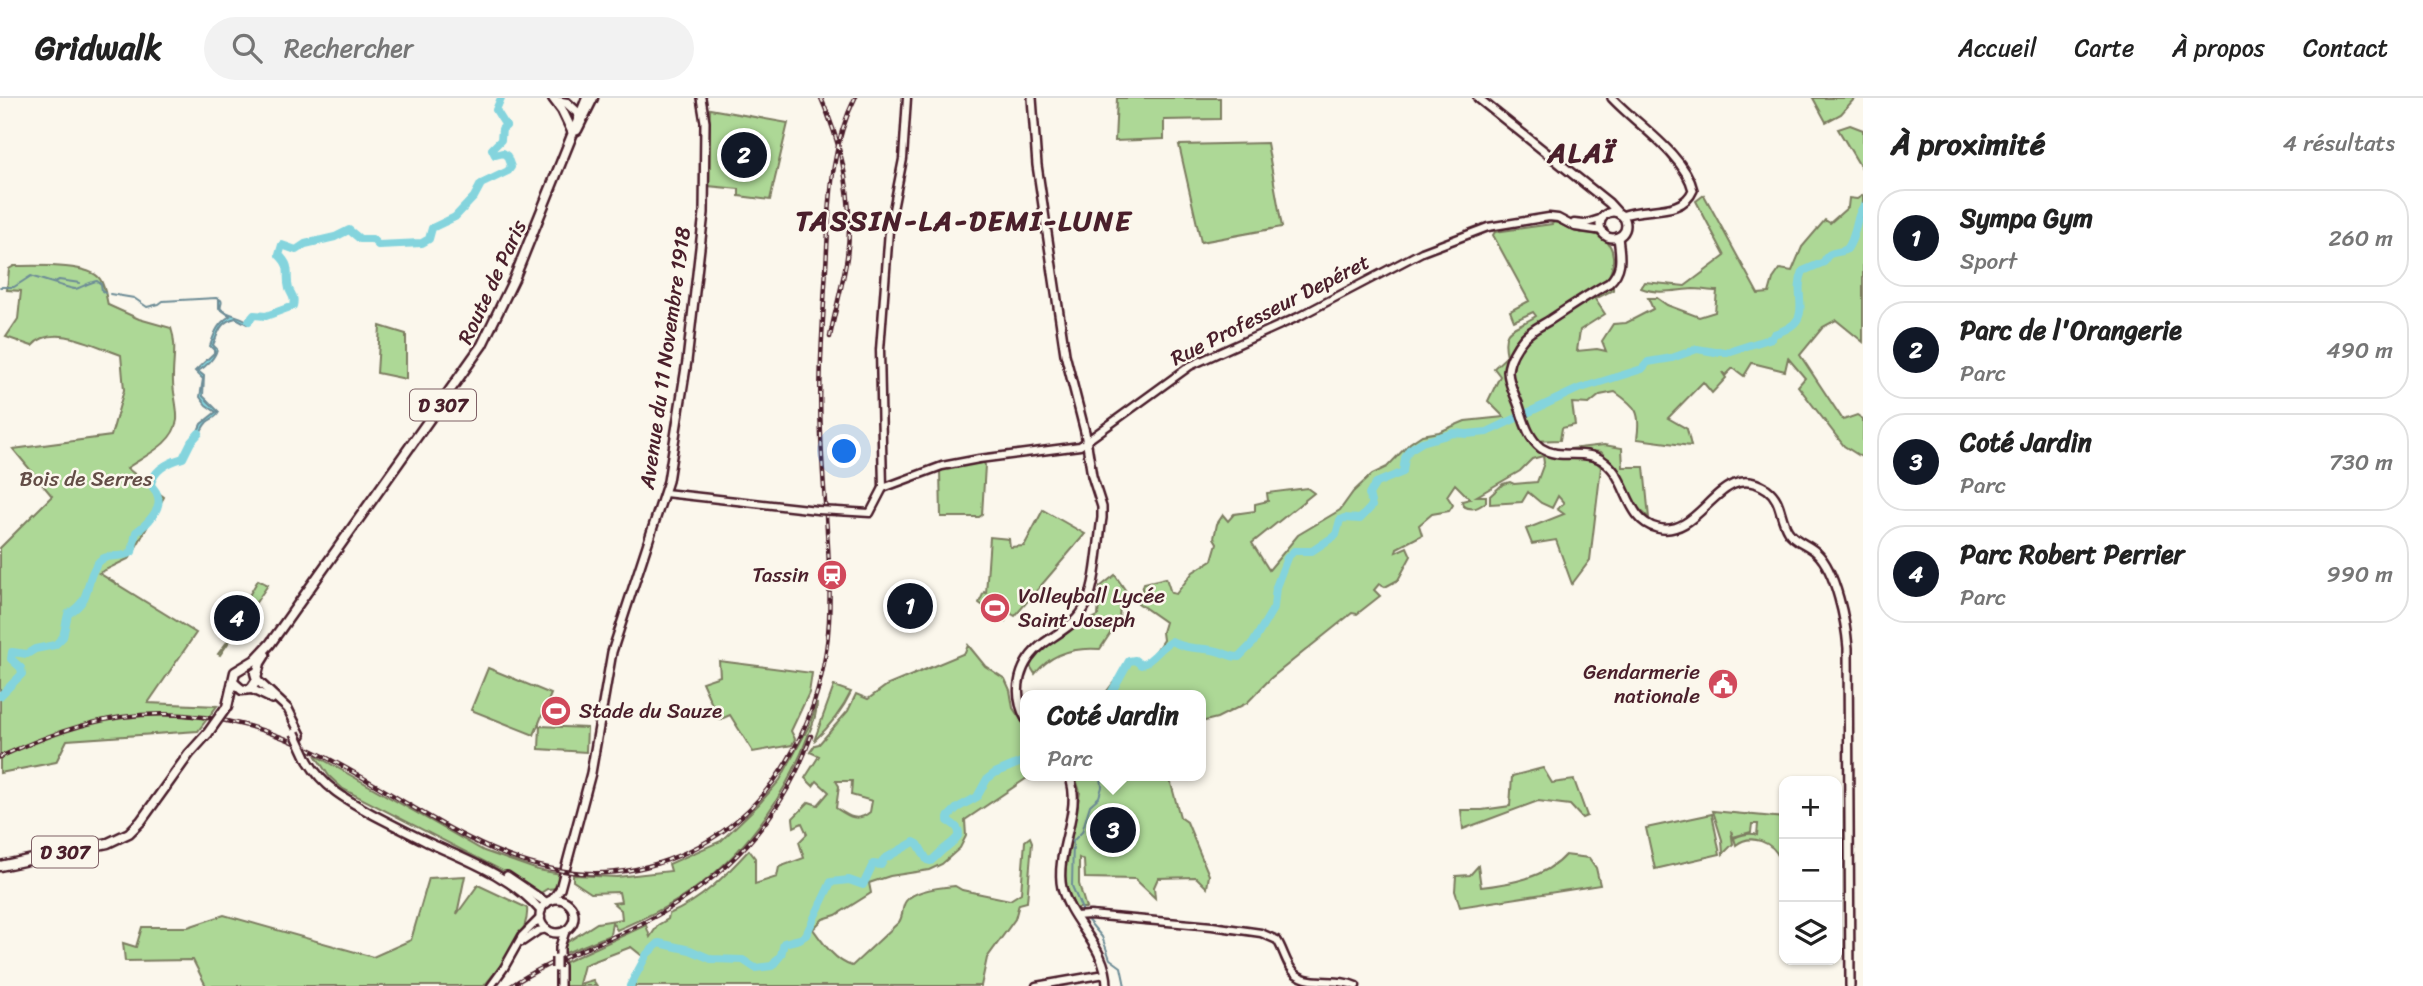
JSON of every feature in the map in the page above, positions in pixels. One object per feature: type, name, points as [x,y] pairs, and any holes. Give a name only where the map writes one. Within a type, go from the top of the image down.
[{"type":"main road","points":[[565,107],[581,98]]},
{"type":"main road","points":[[574,132],[587,98]]},
{"type":"main road","points":[[583,113],[593,98]]},
{"type":"main road","name":"Avenue du 11 Novembre 1918","points":[[549,901],[559,889],[568,863],[596,753],[612,652],[665,494],[687,361],[704,213],[705,122],[701,98]]},
{"type":"main road","points":[[1020,702],[1018,697],[1021,673],[1036,650],[1070,626],[1079,615],[1090,592],[1102,507],[1065,354],[1037,165],[1032,98]]},
{"type":"main road","points":[[1478,98],[1604,200],[1621,215],[1626,226]]},
{"type":"main road","points":[[1605,216],[1679,205],[1688,200],[1692,187],[1668,152],[1612,98]]},
{"type":"main road","points":[[554,99],[565,107],[583,113]]},
{"type":"main road","points":[[565,107],[574,132]]},
{"type":"main road","name":"Route de Paris","points":[[245,666],[261,655],[270,644],[482,345],[514,279],[574,132]]},
{"type":"main road","name":"Route de Paris","points":[[257,677],[260,663],[347,536],[476,358],[513,287],[574,132]]},
{"type":"main road","points":[[1604,200],[1608,205],[1601,226],[1610,235],[1617,261],[1609,284],[1526,335],[1510,363],[1508,373],[1514,395],[1531,438],[1544,450],[1594,456],[1606,463],[1617,476],[1638,516],[1656,528],[1672,529],[1686,524],[1719,492],[1732,485],[1759,485],[1778,501],[1788,532],[1818,554],[1826,566],[1843,611],[1848,648],[1850,986]]},
{"type":"main road","points":[[1610,235],[1623,233],[1631,218],[1647,211]]},
{"type":"main road","points":[[298,734],[271,697],[239,689],[234,683],[235,672],[245,666],[252,669],[288,709],[310,760],[322,780],[341,797],[507,881],[541,914],[550,930],[558,957]]},
{"type":"main road","points":[[226,708],[248,690],[257,677]]},
{"type":"main road","name":"D 307","points":[[0,866],[108,843],[129,833],[141,821],[226,708],[234,683]]},
{"type":"main road","points":[[310,760],[324,778],[342,794],[511,878],[549,901],[561,899],[568,903],[574,911],[574,918],[565,931],[558,957],[558,986]]},
{"type":"main road","points":[[1071,781],[1075,793],[1061,878],[1066,897],[1081,915],[1101,959],[1107,986]]},
{"type":"main road","name":"Avenue du 11 Novembre 1918","points":[[568,863],[565,888],[568,903]]},
{"type":"main road","points":[[541,914],[549,901]]},
{"type":"main road","points":[[550,930],[565,931]]},
{"type":"street","points":[[665,494],[870,513],[883,488],[881,346],[889,230],[903,159],[907,98]]},
{"type":"street","points":[[1566,221],[1584,225],[1605,216]]},
{"type":"street","name":"Rue Professeur Depéret","points":[[883,488],[942,466],[1076,447],[1190,366],[1298,317],[1439,243],[1492,226],[1549,217],[1566,221],[1575,227],[1610,235]]},
{"type":"street","points":[[491,986],[522,936],[541,914]]},
{"type":"street","points":[[1081,915],[1261,933],[1277,940],[1294,973],[1299,977],[1356,986]]},
{"type":"street","points":[[512,954],[523,940],[540,930],[550,930]]},
{"type":"street","points":[[1036,986],[1105,974]]},
{"type":"green space","points":[[1117,98],[1220,98],[1220,119],[1164,120],[1164,139],[1115,141]]},
{"type":"green space","points":[[1813,98],[1855,98],[1841,114],[1826,122]]},
{"type":"green space","points":[[710,109],[788,123],[770,200],[739,196],[739,189],[708,186]]},
{"type":"green space","points":[[1850,125],[1863,130],[1863,171],[1838,129]]},
{"type":"green space","points":[[1267,143],[1282,227],[1201,242],[1179,145]]},
{"type":"green space","points":[[1704,195],[1758,294],[1769,293],[1773,279],[1780,269],[1792,271],[1802,247],[1825,220],[1830,223],[1848,207],[1849,198],[1857,199],[1863,195],[1863,342],[1836,320],[1823,327],[1800,355],[1843,420],[1857,415],[1863,419],[1863,458],[1844,446],[1798,386],[1805,378],[1788,358],[1785,371],[1752,363],[1744,376],[1733,368],[1726,375],[1722,372],[1726,378],[1712,393],[1703,382],[1668,418],[1687,429],[1691,446],[1637,439],[1636,411],[1615,392],[1600,395],[1589,404],[1572,403],[1575,425],[1562,428],[1560,440],[1533,441],[1545,456],[1594,459],[1601,467],[1590,560],[1572,584],[1556,540],[1532,544],[1526,529],[1564,514],[1557,509],[1564,503],[1558,496],[1552,508],[1528,492],[1522,502],[1490,504],[1490,496],[1503,484],[1537,482],[1544,463],[1543,456],[1532,459],[1520,471],[1477,496],[1486,496],[1486,502],[1475,508],[1463,506],[1462,501],[1470,499],[1455,484],[1447,496],[1453,505],[1449,511],[1432,514],[1419,525],[1422,535],[1397,548],[1396,552],[1407,547],[1411,556],[1398,580],[1385,587],[1379,584],[1374,590],[1380,596],[1357,614],[1352,613],[1271,678],[1247,703],[1206,721],[1206,690],[1108,690],[1129,662],[1147,664],[1163,640],[1165,622],[1138,603],[1144,583],[1166,578],[1171,593],[1176,594],[1193,572],[1212,560],[1217,543],[1214,538],[1217,524],[1223,515],[1228,521],[1234,514],[1255,511],[1255,504],[1268,501],[1267,493],[1307,488],[1314,493],[1252,543],[1269,570],[1298,535],[1340,510],[1353,492],[1372,474],[1387,467],[1410,443],[1422,435],[1439,432],[1465,421],[1504,417],[1488,401],[1500,376],[1494,368],[1507,356],[1505,346],[1508,333],[1536,316],[1533,312],[1514,321],[1510,311],[1529,301],[1493,235],[1495,232],[1554,222],[1578,232],[1597,235],[1609,244],[1613,263],[1605,283],[1613,281],[1613,290],[1595,299],[1605,314],[1580,330],[1577,351],[1606,351],[1602,341],[1613,324],[1626,323],[1653,309],[1648,298],[1657,298],[1667,305],[1699,317],[1715,312],[1717,291],[1693,289],[1660,292],[1641,288],[1645,282],[1685,286],[1725,256],[1696,201]]},
{"type":"green space","name":"Bois de Serres","points":[[14,266],[60,266],[84,270],[100,279],[108,305],[139,319],[171,328],[177,415],[175,428],[164,443],[127,468],[164,497],[130,558],[99,573],[196,633],[148,703],[217,706],[198,731],[67,740],[56,762],[0,773],[0,548],[52,496],[13,449],[111,436],[124,390],[121,355],[63,336],[41,339],[32,346],[6,337],[18,319],[21,291],[7,290],[9,269]]},
{"type":"green space","points":[[380,326],[406,334],[406,379],[377,373]]},
{"type":"green space","points":[[1604,445],[1622,448],[1623,467],[1644,467],[1649,518],[1635,505],[1615,466],[1601,452],[1570,449]]},
{"type":"green space","points":[[983,462],[982,515],[941,517],[940,470]]},
{"type":"green space","points":[[1043,510],[1085,534],[1015,616],[1010,613],[1005,621],[979,603],[984,592],[986,593],[990,537],[1009,539],[1010,547],[1024,546]]},
{"type":"green space","points":[[1115,575],[1130,597],[1120,604],[1119,620],[1100,649],[1072,650],[1056,656],[1035,674],[1027,661],[1050,640],[1098,616],[1100,587]]},
{"type":"green space","points":[[258,580],[268,585],[220,655],[218,654],[230,638],[226,626],[230,610],[239,595],[247,599]]},
{"type":"green space","points":[[968,645],[985,666],[1005,679],[1010,690],[1013,708],[1020,718],[1020,781],[1023,781],[965,820],[966,836],[960,848],[942,864],[929,870],[890,876],[869,883],[871,893],[836,915],[823,919],[813,929],[835,956],[852,966],[899,922],[904,904],[915,894],[955,886],[962,890],[1010,900],[1021,893],[1025,841],[1030,837],[1032,842],[1027,902],[1019,904],[1015,919],[987,958],[981,986],[631,986],[646,959],[631,947],[584,965],[579,984],[593,980],[597,986],[563,986],[563,963],[646,925],[650,937],[658,925],[668,919],[669,914],[722,878],[749,850],[755,858],[755,884],[777,877],[779,867],[804,858],[799,842],[807,834],[802,823],[794,827],[793,818],[809,802],[818,805],[829,792],[817,781],[813,786],[805,778],[819,756],[810,752],[848,711],[856,694],[868,699],[886,686],[965,653]],"holes":[[[836,781],[852,781],[851,795],[872,801],[870,812],[857,818],[836,808],[839,786]]]},
{"type":"green space","points":[[719,661],[812,673],[809,693],[791,731],[795,739],[792,745],[753,752],[730,715],[719,720],[702,682],[720,676]]},
{"type":"green space","points":[[488,668],[551,694],[534,735],[471,710]]},
{"type":"green space","points":[[834,686],[851,692],[835,718],[814,741]]},
{"type":"green space","points":[[817,703],[812,726],[791,775],[766,816],[736,853],[701,884],[671,904],[617,930],[612,922],[610,935],[563,954],[566,943],[597,923],[622,919],[621,910],[613,903],[621,902],[619,892],[591,893],[573,881],[573,875],[617,877],[671,871],[669,864],[721,841],[780,780],[809,726]]},
{"type":"green space","points":[[540,726],[587,728],[586,752],[539,749]]},
{"type":"green space","points":[[315,755],[484,851],[538,870],[561,874],[558,888],[547,889],[539,894],[503,871],[343,789],[329,776]]},
{"type":"green space","points":[[1543,768],[1552,783],[1574,780],[1587,816],[1582,818],[1570,805],[1538,801],[1463,829],[1461,810],[1510,806],[1512,776]]},
{"type":"green space","points":[[1077,781],[1170,781],[1180,817],[1187,822],[1209,875],[1207,888],[1196,877],[1158,878],[1154,887],[1155,898],[1135,879],[1085,878],[1084,861],[1079,858],[1079,884],[1086,908],[1075,908],[1066,886],[1065,873],[1080,792]]},
{"type":"green space","points":[[1713,811],[1779,818],[1779,857],[1761,841],[1748,840],[1736,845],[1734,838],[1748,834],[1757,835],[1758,824],[1752,824],[1751,832],[1733,837],[1731,830],[1733,844],[1723,854],[1722,840]]},
{"type":"green space","points":[[1712,814],[1720,854],[1655,869],[1646,828]]},
{"type":"green space","points":[[1565,855],[1589,858],[1596,868],[1600,885],[1460,907],[1455,891],[1456,876],[1470,875],[1478,866],[1481,887],[1503,884],[1537,874],[1557,863]]},
{"type":"green space","points":[[465,876],[457,914],[478,885],[527,908],[527,918],[519,939],[484,986],[206,986],[193,960],[125,961],[123,943],[136,947],[142,927],[188,927],[224,915],[373,957],[411,940],[429,878]]},
{"type":"water","points":[[219,299],[222,301],[221,309],[246,320],[254,314],[263,316],[279,311],[269,317],[256,315],[247,324],[236,318],[220,328],[213,345],[217,349],[214,356],[198,371],[204,376],[203,396],[219,412],[207,422],[194,440],[201,424],[216,412],[200,397],[203,379],[195,371],[214,353],[210,346],[215,332],[230,316],[219,308]]},
{"type":"waterway","points":[[249,321],[254,315],[266,316],[293,306],[287,268],[279,255],[282,245],[296,250],[305,244],[335,237],[349,230],[360,239],[372,239],[378,245],[422,243],[429,239],[432,228],[455,217],[474,197],[481,184],[508,171],[511,167],[507,156],[503,153],[495,155],[492,149],[501,140],[502,129],[506,126],[496,110],[501,98]]},
{"type":"waterway","points":[[1113,690],[1129,661],[1135,660],[1141,665],[1172,641],[1183,646],[1239,657],[1253,643],[1274,607],[1276,587],[1287,558],[1294,551],[1312,551],[1336,535],[1340,520],[1360,519],[1372,506],[1369,494],[1376,483],[1403,472],[1409,450],[1422,442],[1454,433],[1487,432],[1578,389],[1642,369],[1648,362],[1672,358],[1697,349],[1728,352],[1772,338],[1774,334],[1795,322],[1799,316],[1800,281],[1803,271],[1824,262],[1831,254],[1847,249],[1863,207]]},
{"type":"waterway","points":[[0,287],[14,287],[31,276],[75,289],[97,281],[105,293]]},
{"type":"waterway","points":[[55,282],[59,280],[80,283]]},
{"type":"waterway","points":[[110,294],[134,298],[147,307],[163,301],[220,300]]},
{"type":"waterway","points":[[0,696],[22,674],[21,668],[11,659],[12,652],[27,654],[35,649],[55,645],[63,637],[68,614],[82,602],[97,564],[105,558],[132,552],[136,532],[149,521],[158,505],[159,499],[151,484],[155,474],[163,467],[183,458],[199,433]]},
{"type":"waterway","points":[[630,986],[647,954],[659,943],[690,950],[711,959],[743,960],[755,968],[772,966],[781,955],[784,943],[806,935],[831,882],[849,880],[863,885],[873,864],[881,865],[884,859],[914,842],[927,860],[931,861],[958,835],[958,829],[948,821],[948,817],[957,808],[977,797],[987,779],[1020,763]]},
{"type":"waterway","points":[[1083,912],[1072,886],[1073,841],[1082,832],[1090,805],[1099,797],[1101,781]]},
{"type":"waterway","points":[[1085,917],[1102,937],[1110,959],[1121,967],[1125,986]]},
{"type":"railway","points":[[821,98],[841,156],[849,216],[847,257],[830,337]]},
{"type":"railway","points":[[0,757],[62,732],[121,717],[151,714],[214,719],[248,726],[305,747],[465,837],[519,860],[575,872],[635,869],[699,846],[728,827],[753,805],[775,779],[793,751],[807,721],[825,655],[830,598],[820,412],[829,210],[836,153],[855,98]]},
{"type":"railway","points":[[511,986],[552,963],[657,915],[714,876],[762,827],[798,769],[811,736]]},
{"type":"place","name":"Parc de l'Orangerie","points":[[744,155]]},
{"type":"place","name":"Tassin","points":[[832,575]]},
{"type":"place","name":"Sympa Gym","points":[[910,606]]},
{"type":"place","name":"Volleyball Lycée Saint Joseph","points":[[995,608]]},
{"type":"place","name":"Parc Robert Perrier","points":[[237,618]]},
{"type":"place","name":"Gendarmerie nationale","points":[[1723,684]]},
{"type":"place","name":"Stade du Sauze","points":[[556,711]]},
{"type":"place","name":"Coté Jardin","points":[[1113,830]]},
{"type":"district","name":"ALAÏ","points":[[1582,152]]},
{"type":"district","name":"TASSIN-LA-DEMI-LUNE","points":[[964,220]]}]
